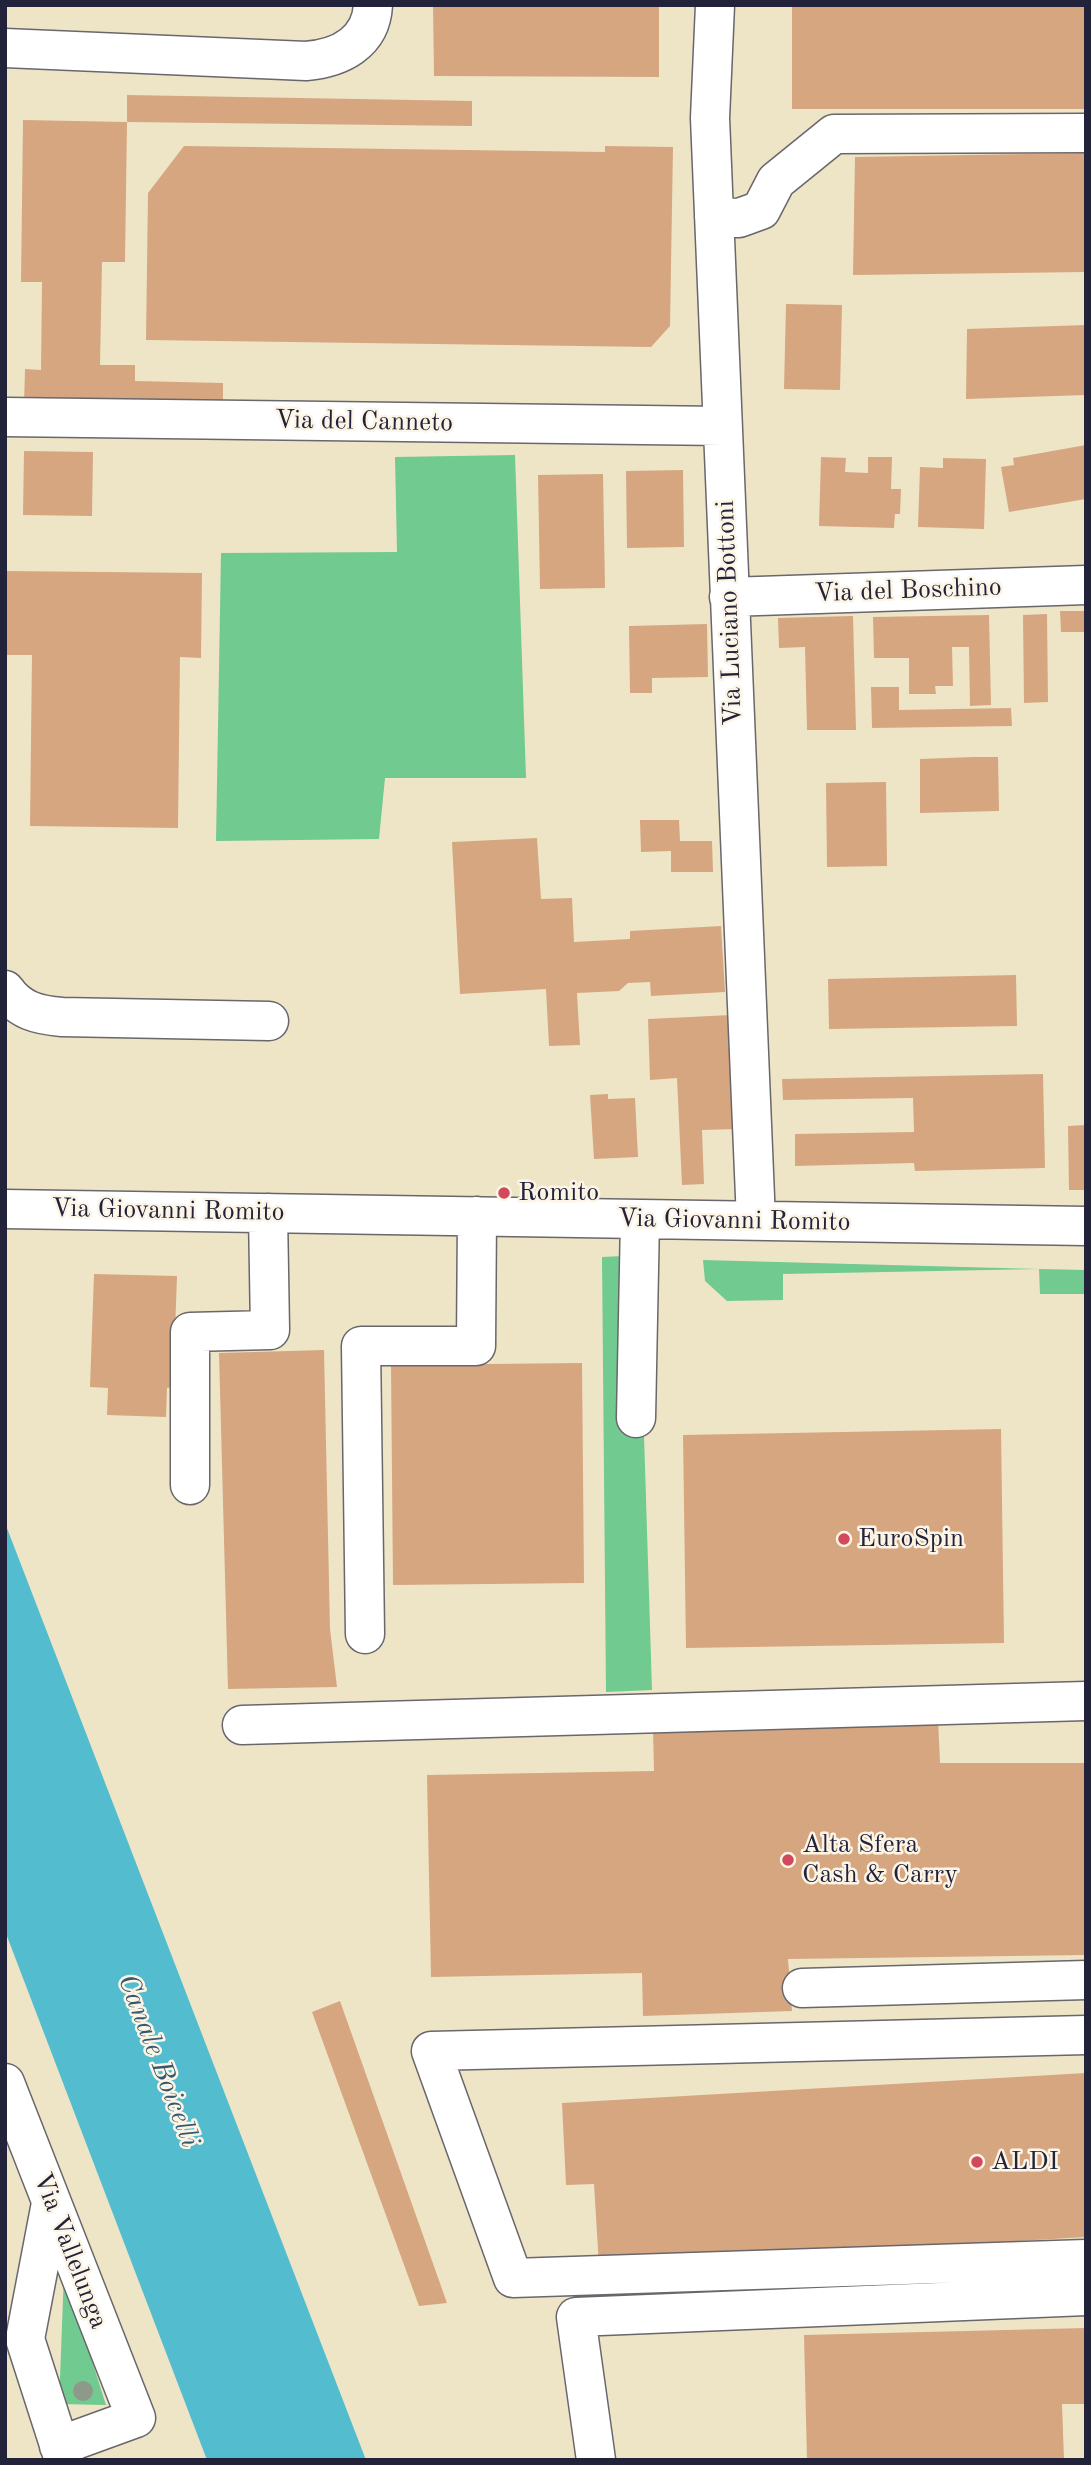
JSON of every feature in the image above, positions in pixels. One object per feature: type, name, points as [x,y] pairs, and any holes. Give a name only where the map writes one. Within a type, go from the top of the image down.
[{"type":"street","points":[[5,48],[306,61],[336,56],[359,41],[372,16],[373,5]]},
{"type":"street","name":"Via Luciano Bottoni","points":[[715,5],[710,118],[756,1221]]},
{"type":"street","points":[[714,217],[739,218],[761,210],[776,181],[834,134],[1086,133]]},
{"type":"street","name":"Via del Canneto","points":[[5,417],[722,426]]},
{"type":"street","name":"Via del Boschino","points":[[730,597],[1086,585]]},
{"type":"street","points":[[5,990],[24,1009],[38,1015],[269,1021]]},
{"type":"street","name":"Via Giovanni Romito","points":[[5,1209],[1086,1226]]},
{"type":"street","points":[[190,1485],[190,1332],[270,1330],[268,1213]]},
{"type":"street","points":[[365,1634],[361,1346],[476,1346],[477,1216]]},
{"type":"street","points":[[636,1418],[640,1219]]},
{"type":"street","points":[[242,1725],[1086,1701]]},
{"type":"street","points":[[802,1988],[1086,1980]]},
{"type":"street","points":[[1086,2035],[431,2051],[513,2278],[1086,2259]]},
{"type":"street","name":"Via Vallelunga","points":[[5,2084],[135,2418],[62,2453]]},
{"type":"street","points":[[51,2203],[24,2339],[62,2453]]},
{"type":"street","points":[[596,2460],[576,2317],[1086,2296]]},
{"type":"green space","points":[[515,455],[526,778],[385,778],[379,839],[216,841],[221,553],[397,552],[395,457]]},
{"type":"green space","points":[[623,1256],[626,1435],[644,1435],[652,1690],[606,1692],[602,1257]]},
{"type":"green space","points":[[703,1260],[1039,1269],[783,1274],[783,1300],[727,1301],[705,1281]]},
{"type":"green space","points":[[1039,1269],[1086,1270],[1086,1294],[1040,1294]]},
{"type":"green space","points":[[64,2272],[106,2405],[59,2404]]},
{"type":"water","name":"Canale Boicelli","points":[[5,1523],[366,2460],[207,2460],[5,1931]]},
{"type":"building","points":[[433,5],[659,5],[659,77],[434,76]]},
{"type":"building","points":[[792,5],[1086,5],[1086,109],[792,109]]},
{"type":"building","points":[[127,95],[472,101],[472,126],[127,122]]},
{"type":"building","points":[[23,120],[127,122],[125,262],[102,262],[100,365],[135,365],[135,381],[223,383],[223,408],[24,405],[25,369],[41,370],[42,282],[21,282]]},
{"type":"building","points":[[184,146],[605,152],[605,146],[673,147],[670,326],[651,347],[146,340],[148,193]]},
{"type":"building","points":[[1086,153],[1086,272],[853,275],[855,157]]},
{"type":"building","points":[[786,304],[842,305],[840,390],[784,389]]},
{"type":"building","points":[[1086,325],[1086,395],[966,399],[967,329]]},
{"type":"building","points":[[1086,445],[1086,499],[1009,512],[1001,467],[1014,465],[1013,458]]},
{"type":"building","points":[[24,451],[93,452],[92,516],[23,515]]},
{"type":"building","points":[[821,457],[846,458],[845,472],[868,473],[868,457],[892,457],[891,489],[901,489],[900,514],[895,514],[894,528],[819,526]]},
{"type":"building","points":[[943,458],[986,459],[984,529],[918,527],[920,467],[943,468]]},
{"type":"building","points":[[683,470],[684,547],[627,548],[626,471]]},
{"type":"building","points":[[603,474],[605,588],[540,589],[538,475]]},
{"type":"building","points":[[5,571],[202,573],[201,658],[180,657],[178,828],[30,826],[32,655],[5,655]]},
{"type":"building","points":[[1060,611],[1086,611],[1086,632],[1061,632]]},
{"type":"building","points":[[1047,614],[1048,702],[1024,703],[1023,615]]},
{"type":"building","points":[[989,615],[991,705],[970,706],[969,647],[952,647],[953,686],[935,686],[936,694],[909,694],[909,658],[874,658],[873,617]]},
{"type":"building","points":[[853,616],[856,730],[807,730],[805,647],[779,648],[778,618]]},
{"type":"building","points":[[707,624],[708,677],[652,678],[652,693],[630,693],[629,626]]},
{"type":"building","points":[[871,687],[899,687],[899,710],[1011,708],[1012,726],[872,728]]},
{"type":"building","points":[[998,757],[999,811],[920,813],[920,759]]},
{"type":"building","points":[[886,782],[887,866],[827,867],[826,783]]},
{"type":"building","points":[[640,820],[679,820],[680,841],[712,841],[713,872],[671,872],[671,851],[641,852]]},
{"type":"building","points":[[537,838],[541,899],[572,898],[574,942],[630,939],[630,931],[721,926],[725,992],[651,996],[650,982],[628,983],[619,991],[577,993],[580,1045],[549,1046],[546,989],[460,994],[452,842]]},
{"type":"building","points":[[1016,975],[1017,1026],[829,1029],[828,979]]},
{"type":"building","points":[[731,1015],[736,1129],[702,1130],[704,1184],[682,1185],[677,1078],[650,1080],[648,1019]]},
{"type":"building","points":[[1043,1074],[1045,1168],[915,1171],[914,1163],[795,1166],[795,1134],[914,1132],[913,1098],[783,1100],[782,1079]]},
{"type":"building","points":[[608,1094],[608,1099],[635,1098],[638,1157],[594,1159],[590,1095]]},
{"type":"building","points":[[1086,1125],[1086,1190],[1069,1190],[1068,1126]]},
{"type":"building","points":[[94,1274],[177,1276],[173,1387],[167,1388],[166,1417],[107,1415],[108,1388],[90,1387]]},
{"type":"building","points":[[324,1350],[330,1629],[337,1687],[228,1689],[219,1353]]},
{"type":"building","points":[[582,1363],[584,1583],[393,1585],[391,1365]]},
{"type":"building","name":"EuroSpin","points":[[1001,1429],[1004,1643],[686,1648],[683,1435]]},
{"type":"building","points":[[938,1719],[940,1763],[1086,1763],[1086,1955],[788,1959],[792,2011],[643,2016],[642,1973],[431,1977],[427,1775],[654,1771],[653,1728]]},
{"type":"building","points":[[340,2001],[447,2303],[419,2306],[312,2012]]},
{"type":"building","points":[[1086,2073],[1086,2237],[599,2266],[594,2184],[566,2185],[562,2103]]},
{"type":"building","points":[[1086,2328],[1086,2404],[1062,2404],[1064,2460],[807,2460],[804,2335]]},
{"type":"place","name":"Romito","points":[[504,1193]]},
{"type":"place","name":"EuroSpin","points":[[844,1539]]},
{"type":"place","name":"Alta Sfera Cash & Carry","points":[[788,1860]]},
{"type":"place","name":"ALDI","points":[[977,2162]]}]
